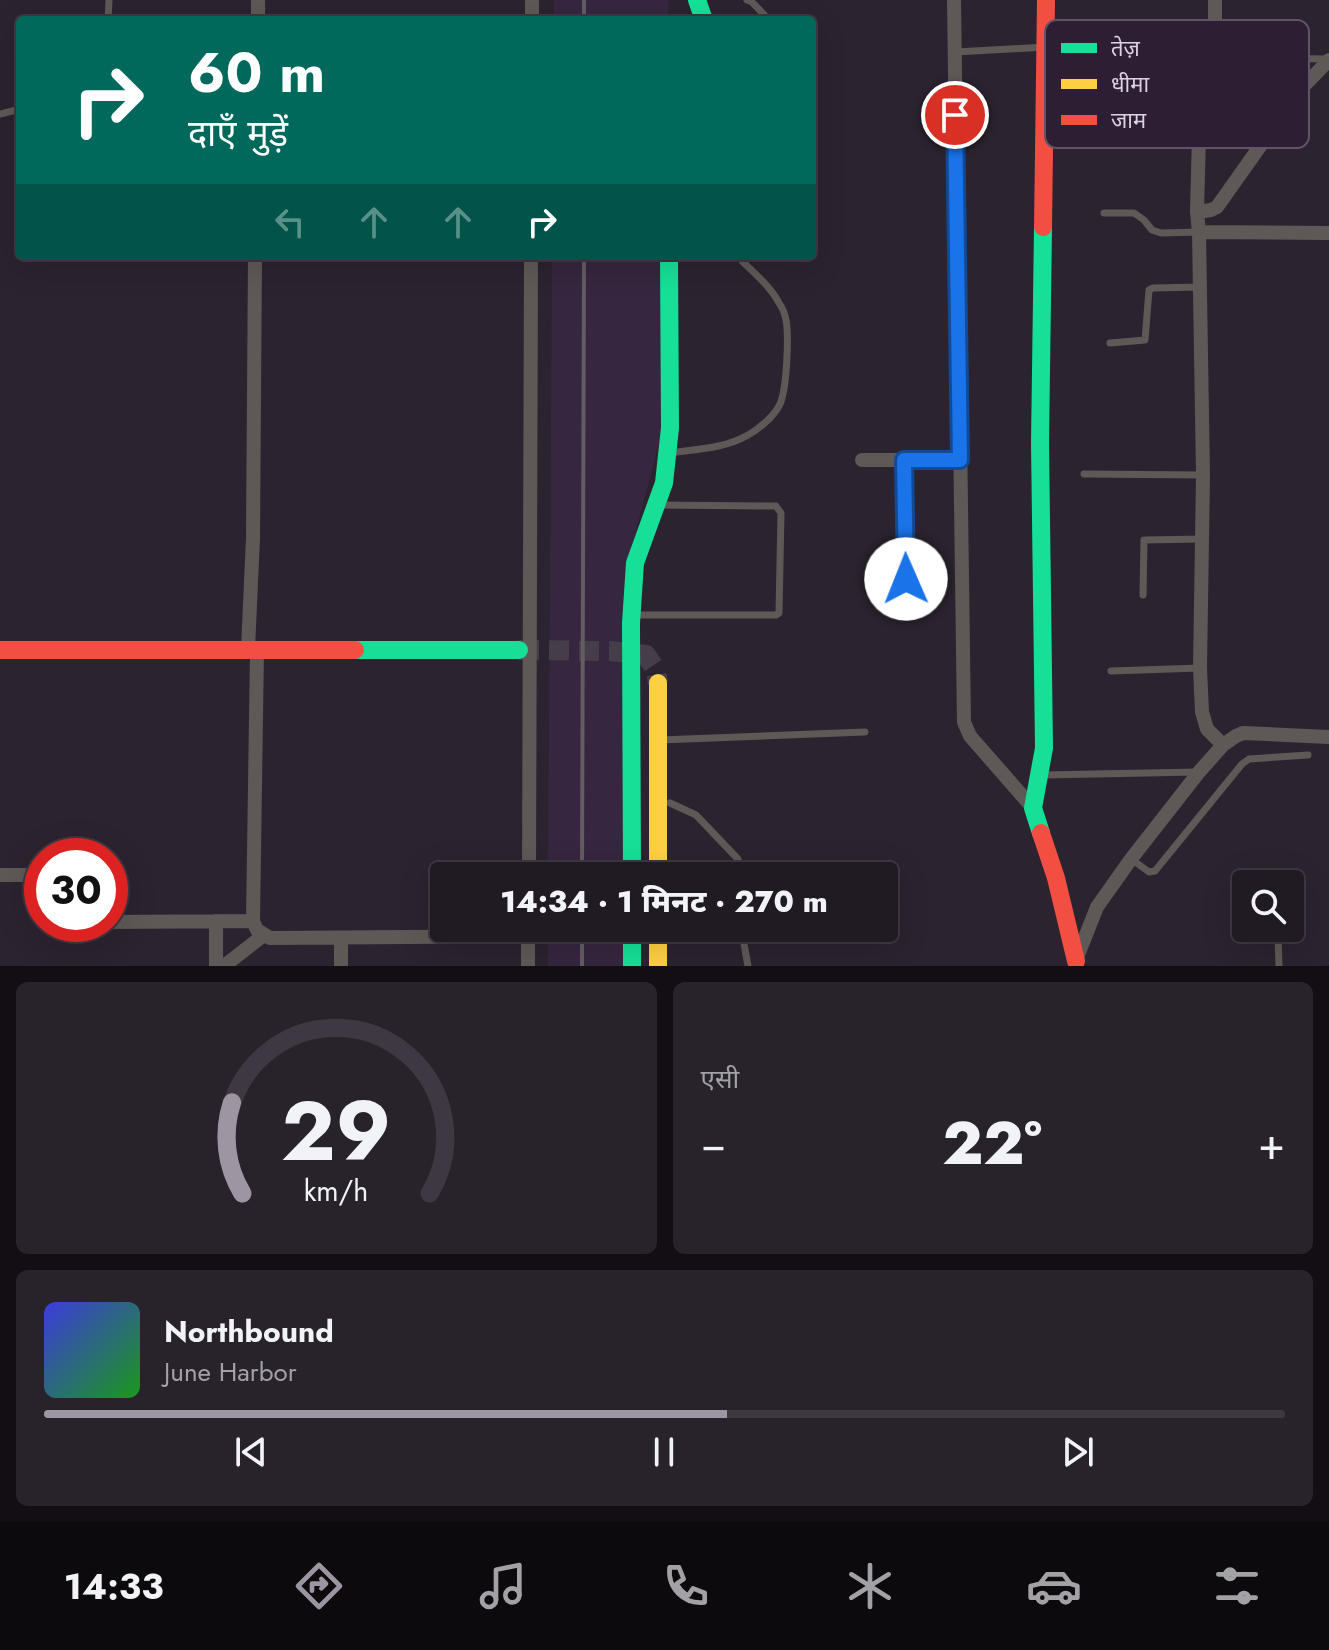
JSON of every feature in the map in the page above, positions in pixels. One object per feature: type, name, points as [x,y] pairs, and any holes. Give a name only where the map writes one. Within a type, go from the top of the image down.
[{"type":"street","points":[[954,0],[964,722],[970,736],[1033,808],[1056,878],[1076,964]]},
{"type":"street","points":[[1213,20],[1215,0]]},
{"type":"street","points":[[1309,80],[1329,59]]},
{"type":"street","points":[[1033,808],[1044,748],[1040,443],[1045,113]]},
{"type":"street","points":[[1202,148],[1197,212],[1203,475],[1200,668],[1204,720],[1207,729],[1223,745]]},
{"type":"street","points":[[1197,212],[1217,207],[1259,148]]},
{"type":"street","points":[[1199,232],[1329,233]]},
{"type":"street","points":[[255,260],[253,921],[257,930],[270,938],[430,935]]},
{"type":"street","points":[[529,862],[531,260]]},
{"type":"street","points":[[632,862],[631,615],[635,563],[664,483],[670,428],[669,260]]},
{"type":"street","points":[[862,460],[960,460]]},
{"type":"street","points":[[904,460],[906,579]]},
{"type":"street","points":[[0,650],[519,650]]},
{"type":"street","points":[[658,683],[658,862]]},
{"type":"street","points":[[1076,964],[1097,907],[1131,859],[1223,745],[1243,733],[1329,737]]},
{"type":"street","points":[[0,875],[24,875]]},
{"type":"street","points":[[216,921],[216,966]]},
{"type":"street","points":[[128,922],[253,921]]},
{"type":"street","points":[[224,966],[264,935]]},
{"type":"street","points":[[341,938],[341,966]]},
{"type":"street","points":[[528,942],[528,966]]},
{"type":"street","points":[[632,942],[632,966]]},
{"type":"street","points":[[658,942],[658,966]]},
{"type":"lane","points":[[747,0],[765,16]]},
{"type":"lane","points":[[954,52],[1045,47]]},
{"type":"lane","points":[[1309,59],[1329,59]]},
{"type":"lane","points":[[1104,213],[1134,213],[1152,230],[1161,233],[1199,232]]},
{"type":"lane","points":[[667,454],[724,445],[747,436],[778,407],[784,393],[786,321],[768,287],[742,261]]},
{"type":"lane","points":[[1110,343],[1145,340],[1149,290],[1199,287]]},
{"type":"lane","points":[[1084,474],[1203,475]]},
{"type":"lane","points":[[631,615],[779,613],[780,509],[776,506],[657,505]]},
{"type":"lane","points":[[1143,595],[1144,540],[1202,539]]},
{"type":"lane","points":[[1111,671],[1200,668]]},
{"type":"lane","points":[[658,740],[865,732]]},
{"type":"lane","points":[[1131,859],[1149,872],[1155,871],[1249,759],[1308,755]]},
{"type":"lane","points":[[1040,775],[1199,772]]},
{"type":"lane","points":[[670,803],[696,815],[739,862]]},
{"type":"lane","points":[[744,942],[748,966]]},
{"type":"lane","points":[[1278,942],[1279,966]]},
{"type":"shaded area","points":[[554,0],[669,0],[668,16],[554,16]]},
{"type":"shaded area","points":[[552,260],[664,260],[662,432],[628,561],[627,862],[548,862]]},
{"type":"shaded area","points":[[548,942],[627,942],[627,966],[548,966]]},
{"type":"tunnel","points":[[519,650],[610,651],[646,655],[656,670],[658,683]]},
{"type":"railway","points":[[584,0],[584,16]]},
{"type":"railway","points":[[582,862],[584,260]]},
{"type":"railway","points":[[582,942],[582,966]]},
{"type":"traffic: fast","points":[[697,0],[703,16]]},
{"type":"traffic: fast","points":[[1041,833],[1033,808],[1044,748],[1040,443],[1043,227]]},
{"type":"traffic: fast","points":[[632,862],[631,623],[635,563],[664,483],[670,428],[669,260]]},
{"type":"traffic: fast","points":[[355,650],[519,650]]},
{"type":"traffic: fast","points":[[632,942],[632,966]]},
{"type":"traffic: slow","points":[[658,683],[658,862]]},
{"type":"traffic: slow","points":[[658,942],[658,966]]},
{"type":"traffic: jam","points":[[1046,0],[1046,20]]},
{"type":"traffic: jam","points":[[1043,227],[1045,76]]},
{"type":"traffic: jam","points":[[0,650],[355,650]]},
{"type":"traffic: jam","points":[[1041,833],[1056,878],[1076,961]]},
{"type":"route","points":[[906,579],[904,460],[960,460],[955,115]]}]
